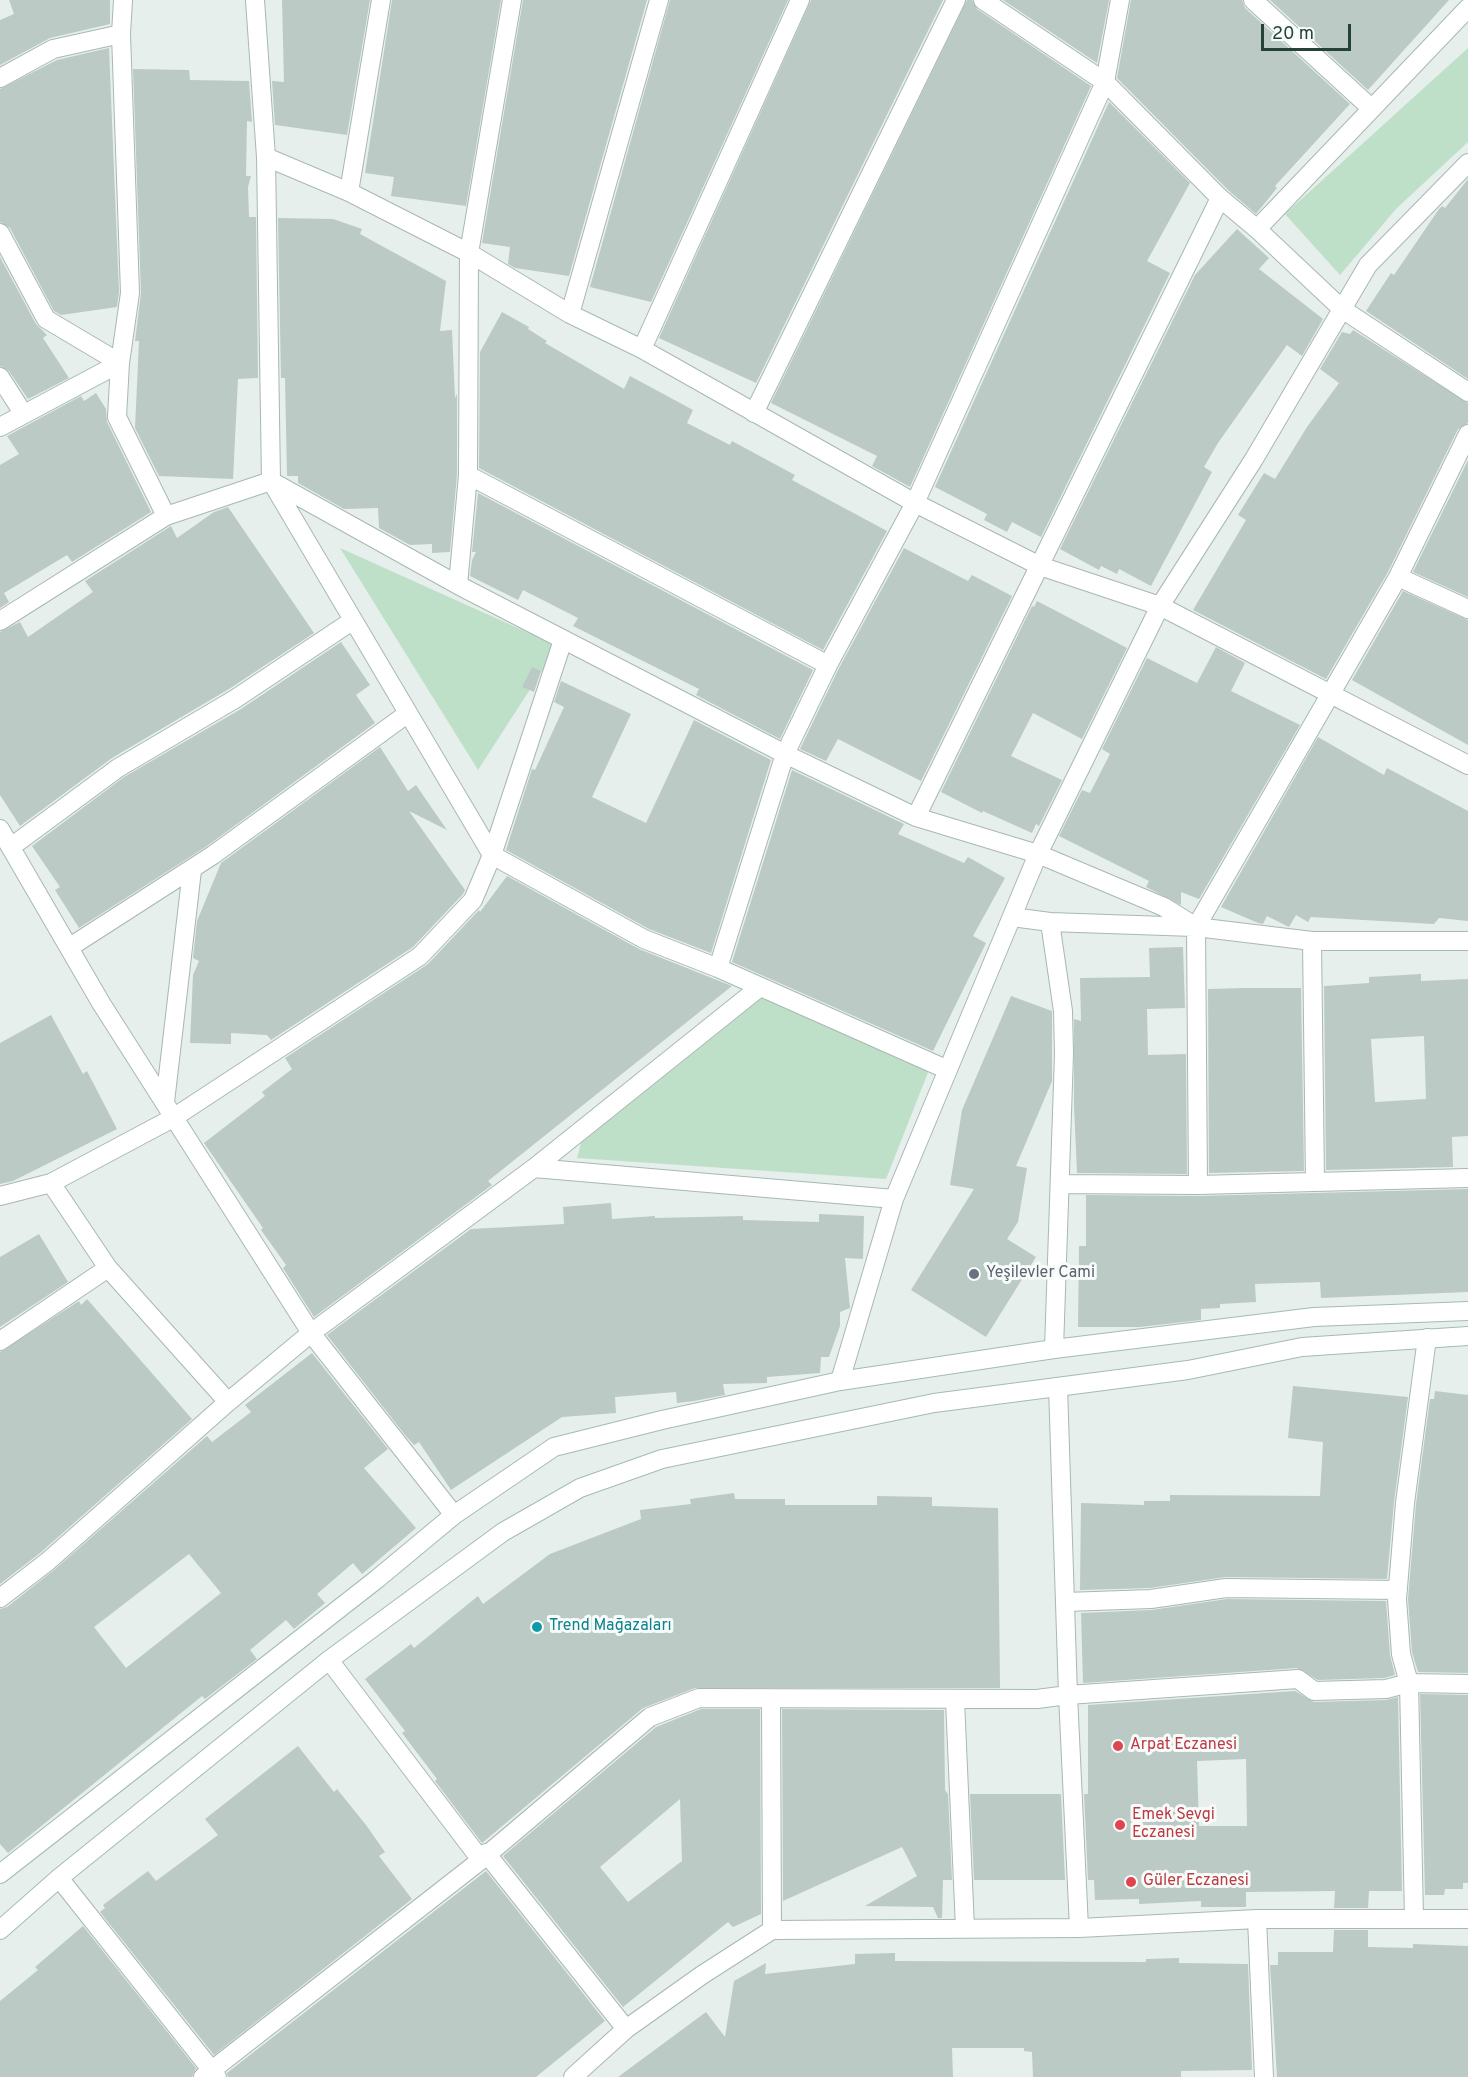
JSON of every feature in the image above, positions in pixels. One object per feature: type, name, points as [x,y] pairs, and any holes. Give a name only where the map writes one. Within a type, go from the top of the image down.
[{"type":"street","points":[[123,0],[121,34],[130,293],[120,363],[117,417],[166,516]]},
{"type":"street","points":[[255,0],[266,157],[271,481],[492,855],[644,939],[718,968],[948,1070]]},
{"type":"street","points":[[349,192],[381,0]]},
{"type":"street","points":[[458,585],[468,475],[469,253],[512,0]]},
{"type":"street","points":[[570,314],[659,0]]},
{"type":"street","points":[[642,349],[800,0]]},
{"type":"street","points":[[754,413],[956,0]]},
{"type":"street","points":[[983,0],[1105,82],[1220,198],[1257,229],[1341,309],[1468,392]]},
{"type":"street","points":[[718,968],[786,754],[828,664],[915,503],[1105,82],[1120,0]]},
{"type":"street","points":[[1253,0],[1371,108]]},
{"type":"street","points":[[1257,229],[1468,9]]},
{"type":"street","points":[[0,78],[53,49],[121,34]]},
{"type":"street","points":[[266,157],[349,192],[469,253],[570,314],[642,349],[915,503],[1040,566],[1160,606],[1468,765]]},
{"type":"street","points":[[840,1381],[894,1199],[1038,854],[1160,606],[1254,459],[1368,266],[1468,163]]},
{"type":"street","points":[[916,817],[1220,198]]},
{"type":"street","points":[[0,233],[46,319],[120,363]]},
{"type":"street","points":[[0,426],[120,363]]},
{"type":"street","points":[[0,377],[23,413]]},
{"type":"street","points":[[1198,1185],[1196,927],[1398,577],[1468,434]]},
{"type":"street","points":[[468,475],[828,664]]},
{"type":"street","points":[[0,621],[166,516],[271,481],[458,585],[563,640],[786,754],[916,817],[1038,854],[1164,907],[1196,927]]},
{"type":"street","points":[[1398,577],[1468,609]]},
{"type":"street","points":[[11,848],[118,768],[235,699],[352,621]]},
{"type":"street","points":[[0,1196],[51,1183],[420,956],[473,900],[492,855],[563,640]]},
{"type":"street","points":[[70,947],[192,870],[407,714]]},
{"type":"street","points":[[0,829],[101,1003],[310,1333],[454,1515]]},
{"type":"street","points":[[169,1110],[192,870]]},
{"type":"street","points":[[1012,917],[1050,922],[1196,927],[1312,941],[1468,941]]},
{"type":"street","points":[[1050,922],[1063,1011],[1061,1184],[1054,1349]]},
{"type":"street","points":[[1312,941],[1315,1181]]},
{"type":"street","points":[[0,1598],[47,1562],[228,1402],[310,1333],[534,1168],[760,987]]},
{"type":"street","points":[[534,1168],[894,1199]]},
{"type":"street","points":[[1061,1184],[1198,1185],[1468,1178]]},
{"type":"street","points":[[51,1183],[108,1268],[228,1402]]},
{"type":"street","points":[[0,1341],[108,1268]]},
{"type":"street","points":[[1,1871],[377,1579],[454,1515],[554,1447],[840,1381],[1054,1349],[1314,1317],[1468,1311]]},
{"type":"street","points":[[0,1930],[59,1878],[328,1660],[503,1532],[580,1488],[673,1456],[934,1403],[1188,1370],[1302,1347],[1468,1336]]},
{"type":"street","points":[[1414,1919],[1409,1683],[1401,1654],[1398,1590],[1405,1503],[1427,1338]]},
{"type":"street","points":[[1058,1387],[1068,1695],[1079,1928]]},
{"type":"street","points":[[1066,1602],[1151,1599],[1226,1588],[1398,1590]]},
{"type":"street","points":[[328,1660],[626,2029]]},
{"type":"street","points":[[59,1878],[211,2075],[484,1856],[650,1717],[699,1698],[955,1701],[1037,1699],[1298,1678],[1314,1691],[1386,1689],[1409,1683],[1468,1684]]},
{"type":"street","points":[[771,1699],[772,1930]]},
{"type":"street","points":[[955,1701],[965,1928]]},
{"type":"street","points":[[1257,1919],[1264,2077]]},
{"type":"street","points":[[573,2077],[626,2029],[702,1975],[772,1930],[1079,1928],[1257,1919],[1468,1919]]},
{"type":"green space","points":[[1468,48],[1468,142],[1396,209],[1340,275],[1285,214]]},
{"type":"green space","points":[[340,548],[558,646],[478,770]]},
{"type":"green space","points":[[767,994],[931,1065],[886,1179],[577,1158],[581,1143]]},
{"type":"building","points":[[9,0],[110,0],[110,24],[50,38],[0,65],[0,20],[14,14]]},
{"type":"building","points":[[282,0],[370,0],[347,135],[275,125],[272,81],[284,82]]},
{"type":"building","points":[[392,0],[501,0],[466,206],[391,196],[394,177],[365,173]]},
{"type":"building","points":[[523,0],[647,0],[569,276],[515,268],[508,264],[510,247],[482,243]]},
{"type":"building","points":[[670,0],[788,0],[651,302],[590,287]]},
{"type":"building","points":[[811,0],[943,0],[756,383],[659,338]]},
{"type":"building","points":[[967,0],[972,0],[977,9],[1091,86],[910,487],[872,466],[877,456],[771,403]]},
{"type":"building","points":[[1003,0],[1109,0],[1097,63]]},
{"type":"building","points":[[1131,0],[1242,0],[1245,8],[1350,104],[1275,186],[1277,188],[1256,214],[1228,190],[1117,78]]},
{"type":"building","points":[[1270,0],[1449,0],[1368,90]]},
{"type":"building","points":[[109,48],[119,292],[117,307],[61,315],[54,311],[10,228],[0,222],[0,89],[57,60]]},
{"type":"building","points":[[133,69],[189,70],[190,80],[249,81],[252,122],[247,121],[246,176],[251,176],[248,187],[249,217],[256,217],[258,378],[238,379],[233,479],[159,476],[135,428],[139,341],[135,341],[141,293]]},
{"type":"building","points":[[1109,102],[1190,183],[1147,261],[1170,273],[1041,537],[1012,522],[1007,532],[984,520],[987,514],[935,487]]},
{"type":"building","points":[[1468,179],[1468,379],[1366,311],[1391,273],[1394,275],[1439,209],[1442,206],[1445,208]]},
{"type":"building","points":[[278,218],[333,219],[362,229],[360,234],[446,281],[440,331],[452,330],[455,398],[457,394],[457,474],[450,552],[432,553],[432,544],[410,545],[379,528],[378,508],[344,509],[298,483],[298,476],[287,476],[285,378],[281,378]]},
{"type":"building","points":[[1237,229],[1269,258],[1259,269],[1323,319],[1302,356],[1287,345],[1218,443],[1204,467],[1212,472],[1151,586],[1119,569],[1117,574],[1101,566],[1099,570],[1060,549],[1195,275]]},
{"type":"building","points":[[0,257],[36,324],[47,335],[43,338],[69,378],[28,399],[9,371],[0,366]]},
{"type":"building","points":[[502,312],[529,327],[528,329],[547,341],[545,343],[624,389],[630,376],[693,410],[687,423],[730,445],[732,441],[795,475],[792,480],[887,531],[823,650],[479,468],[480,352]]},
{"type":"building","points":[[1353,330],[1468,403],[1468,423],[1458,429],[1388,572],[1326,679],[1193,610],[1246,520],[1238,515],[1264,473],[1275,479],[1307,427],[1339,383],[1320,369],[1342,332],[1350,334]]},
{"type":"building","points":[[96,393],[106,409],[107,422],[151,512],[72,562],[67,555],[4,593],[9,602],[0,608],[0,465],[19,454],[7,436],[81,396],[84,401]]},
{"type":"building","points":[[1468,460],[1468,597],[1413,572]]},
{"type":"building","points":[[478,493],[813,670],[780,739],[696,695],[699,689],[573,626],[578,618],[523,590],[518,600],[470,576],[472,560],[476,552],[472,552]]},
{"type":"building","points":[[228,507],[314,633],[229,689],[112,758],[20,826],[0,795],[0,632],[20,622],[28,637],[93,592],[85,581],[171,526],[177,538],[214,512]]},
{"type":"building","points":[[904,548],[968,581],[972,575],[1012,596],[921,781],[838,739],[826,761],[800,749],[838,670]]},
{"type":"building","points":[[1403,591],[1468,620],[1468,745],[1352,680]]},
{"type":"building","points":[[1037,601],[1127,648],[1082,739],[1033,713],[1011,756],[1062,780],[1039,826],[1036,824],[1032,833],[983,811],[982,813],[941,792],[1032,606],[1034,607]]},
{"type":"building","points":[[341,642],[370,685],[356,695],[375,723],[207,846],[79,928],[55,890],[60,887],[32,846],[124,777],[241,709]]},
{"type":"building","points":[[1216,647],[1245,663],[1231,691],[1300,725],[1199,899],[1181,892],[1181,905],[1146,887],[1149,881],[1059,836],[1082,790],[1090,793],[1110,754],[1102,749],[1147,658],[1197,683]]},
{"type":"building","points":[[532,667],[541,671],[534,692],[522,687]]},
{"type":"building","points":[[561,681],[631,714],[592,797],[646,823],[694,720],[771,760],[711,953],[649,929],[506,850],[532,769],[535,770],[564,707],[554,702]]},
{"type":"building","points":[[1318,737],[1384,775],[1387,768],[1468,811],[1468,921],[1439,918],[1434,924],[1311,917],[1308,922],[1296,915],[1289,927],[1267,916],[1263,924],[1258,923],[1221,907]]},
{"type":"building","points":[[380,747],[408,791],[416,785],[447,830],[409,811],[465,890],[463,894],[413,947],[271,1040],[267,1035],[231,1033],[231,1044],[190,1043],[193,975],[199,961],[193,958],[197,921],[221,863]]},
{"type":"building","points":[[792,770],[904,824],[898,834],[964,863],[968,857],[1005,878],[973,936],[986,943],[933,1051],[732,962]]},
{"type":"building","points":[[507,876],[639,949],[732,986],[488,1181],[492,1185],[314,1317],[283,1268],[286,1265],[261,1230],[263,1228],[204,1143],[265,1096],[262,1092],[292,1069],[285,1058],[428,964],[479,910],[480,912]]},
{"type":"building","points":[[1183,947],[1185,1008],[1147,1009],[1148,1055],[1186,1054],[1187,1174],[1077,1173],[1074,1019],[1081,1021],[1080,978],[1150,977],[1149,948]]},
{"type":"building","points":[[1421,974],[1421,981],[1468,979],[1468,1136],[1452,1137],[1453,1167],[1326,1170],[1324,986],[1369,983],[1369,977]],"holes":[[[1424,1036],[1426,1099],[1375,1102],[1371,1039]]]},
{"type":"building","points":[[1301,988],[1304,1171],[1209,1173],[1208,989]]},
{"type":"building","points":[[1011,996],[1052,1011],[1052,1081],[1016,1166],[1027,1168],[1018,1222],[1007,1239],[1036,1257],[986,1337],[911,1290],[974,1189],[950,1185],[962,1110]]},
{"type":"building","points":[[51,1015],[83,1074],[87,1071],[117,1129],[13,1181],[0,1184],[0,1043]]},
{"type":"building","points":[[1468,1189],[1468,1292],[1321,1298],[1320,1282],[1255,1284],[1256,1302],[1220,1304],[1220,1308],[1201,1309],[1201,1320],[1140,1327],[1078,1327],[1079,1246],[1086,1246],[1086,1195],[1198,1196]]},
{"type":"building","points":[[611,1203],[612,1219],[655,1216],[655,1218],[743,1216],[743,1220],[819,1222],[819,1214],[864,1216],[863,1259],[845,1258],[850,1308],[840,1312],[840,1326],[829,1357],[821,1357],[820,1373],[767,1377],[767,1383],[723,1384],[725,1395],[694,1401],[677,1403],[676,1392],[615,1397],[616,1413],[562,1417],[451,1490],[419,1442],[414,1445],[405,1435],[327,1335],[471,1229],[564,1224],[563,1207]]},
{"type":"building","points":[[39,1234],[68,1282],[0,1327],[0,1257]]},
{"type":"building","points":[[87,1299],[192,1419],[40,1553],[0,1584],[0,1352],[79,1301],[81,1305]]},
{"type":"building","points":[[312,1353],[388,1449],[364,1468],[416,1528],[362,1574],[353,1563],[317,1594],[325,1603],[294,1629],[286,1620],[250,1650],[257,1659],[205,1699],[202,1696],[8,1853],[0,1844],[0,1609],[7,1607],[54,1570],[207,1436],[212,1442],[251,1412],[245,1405]],"holes":[[[189,1554],[221,1593],[126,1668],[94,1627]]]},
{"type":"building","points":[[1293,1386],[1408,1397],[1394,1502],[1387,1579],[1226,1577],[1150,1588],[1080,1590],[1081,1503],[1144,1505],[1144,1501],[1170,1501],[1170,1495],[1320,1496],[1323,1442],[1288,1438]]},
{"type":"building","points":[[1435,1391],[1468,1395],[1468,1673],[1418,1672],[1412,1652],[1408,1599],[1416,1504],[1430,1399],[1434,1399]]},
{"type":"building","points":[[734,1493],[735,1499],[785,1499],[785,1505],[877,1505],[877,1496],[932,1497],[932,1506],[998,1508],[1000,1688],[695,1688],[643,1708],[482,1843],[402,1733],[405,1731],[365,1679],[411,1644],[414,1648],[478,1596],[483,1604],[550,1554],[641,1519],[640,1510],[691,1504],[690,1499]]},
{"type":"building","points":[[1227,1599],[1386,1601],[1390,1655],[1395,1675],[1384,1678],[1318,1680],[1297,1668],[1083,1683],[1081,1613],[1151,1610]]},
{"type":"building","points":[[1295,1691],[1314,1702],[1386,1700],[1398,1697],[1402,1891],[1369,1891],[1368,1908],[1334,1908],[1335,1891],[1246,1892],[1246,1907],[1201,1907],[1201,1901],[1139,1904],[1139,1899],[1095,1900],[1094,1880],[1088,1880],[1084,1794],[1088,1794],[1088,1705]],"holes":[[[1246,1759],[1247,1826],[1199,1826],[1197,1761]]]},
{"type":"building","points":[[1420,1694],[1468,1695],[1468,1883],[1463,1883],[1463,1889],[1445,1889],[1444,1895],[1425,1895]]},
{"type":"building","points":[[701,1709],[760,1709],[761,1914],[733,1927],[728,1922],[623,2007],[503,1856],[656,1727]],"holes":[[[680,1799],[682,1861],[628,1902],[600,1867]]]},
{"type":"building","points":[[782,1709],[944,1710],[945,1790],[948,1794],[952,1880],[943,1880],[942,1918],[938,1918],[933,1907],[865,1906],[917,1876],[902,1847],[783,1901]]},
{"type":"building","points":[[298,1746],[334,1792],[337,1789],[366,1825],[385,1852],[379,1856],[412,1899],[214,2055],[100,1912],[105,1908],[103,1905],[148,1871],[156,1881],[218,1835],[205,1819]]},
{"type":"building","points":[[970,1794],[1061,1794],[1065,1880],[974,1880]]},
{"type":"building","points":[[486,1871],[605,2021],[536,2077],[228,2077],[227,2073]]},
{"type":"building","points":[[83,1926],[196,2068],[192,2077],[0,2077],[0,2001],[38,1970],[35,1967]]},
{"type":"building","points":[[1334,1930],[1368,1930],[1368,1947],[1413,1948],[1413,1944],[1468,1946],[1468,2077],[1277,2077],[1270,1965],[1278,1965],[1278,1952],[1333,1952]]},
{"type":"building","points":[[895,1953],[895,1961],[1146,1962],[1146,1959],[1179,1958],[1179,1963],[1248,1964],[1252,2070],[1181,2071],[1181,2077],[1033,2077],[1032,2052],[1024,2051],[1024,2048],[952,2048],[953,2077],[618,2077],[706,2012],[725,2037],[734,1981],[766,1963],[765,1974],[855,1964],[855,1954]]},
{"type":"place","name":"Yeşilevler Cami","points":[[974,1274]]},
{"type":"place","name":"Trend Mağazaları","points":[[537,1627]]},
{"type":"place","name":"Arpat Eczanesi","points":[[1118,1746]]},
{"type":"place","name":"Emek Sevgi Eczanesi","points":[[1120,1825]]},
{"type":"place","name":"Güler Eczanesi","points":[[1131,1882]]}]
